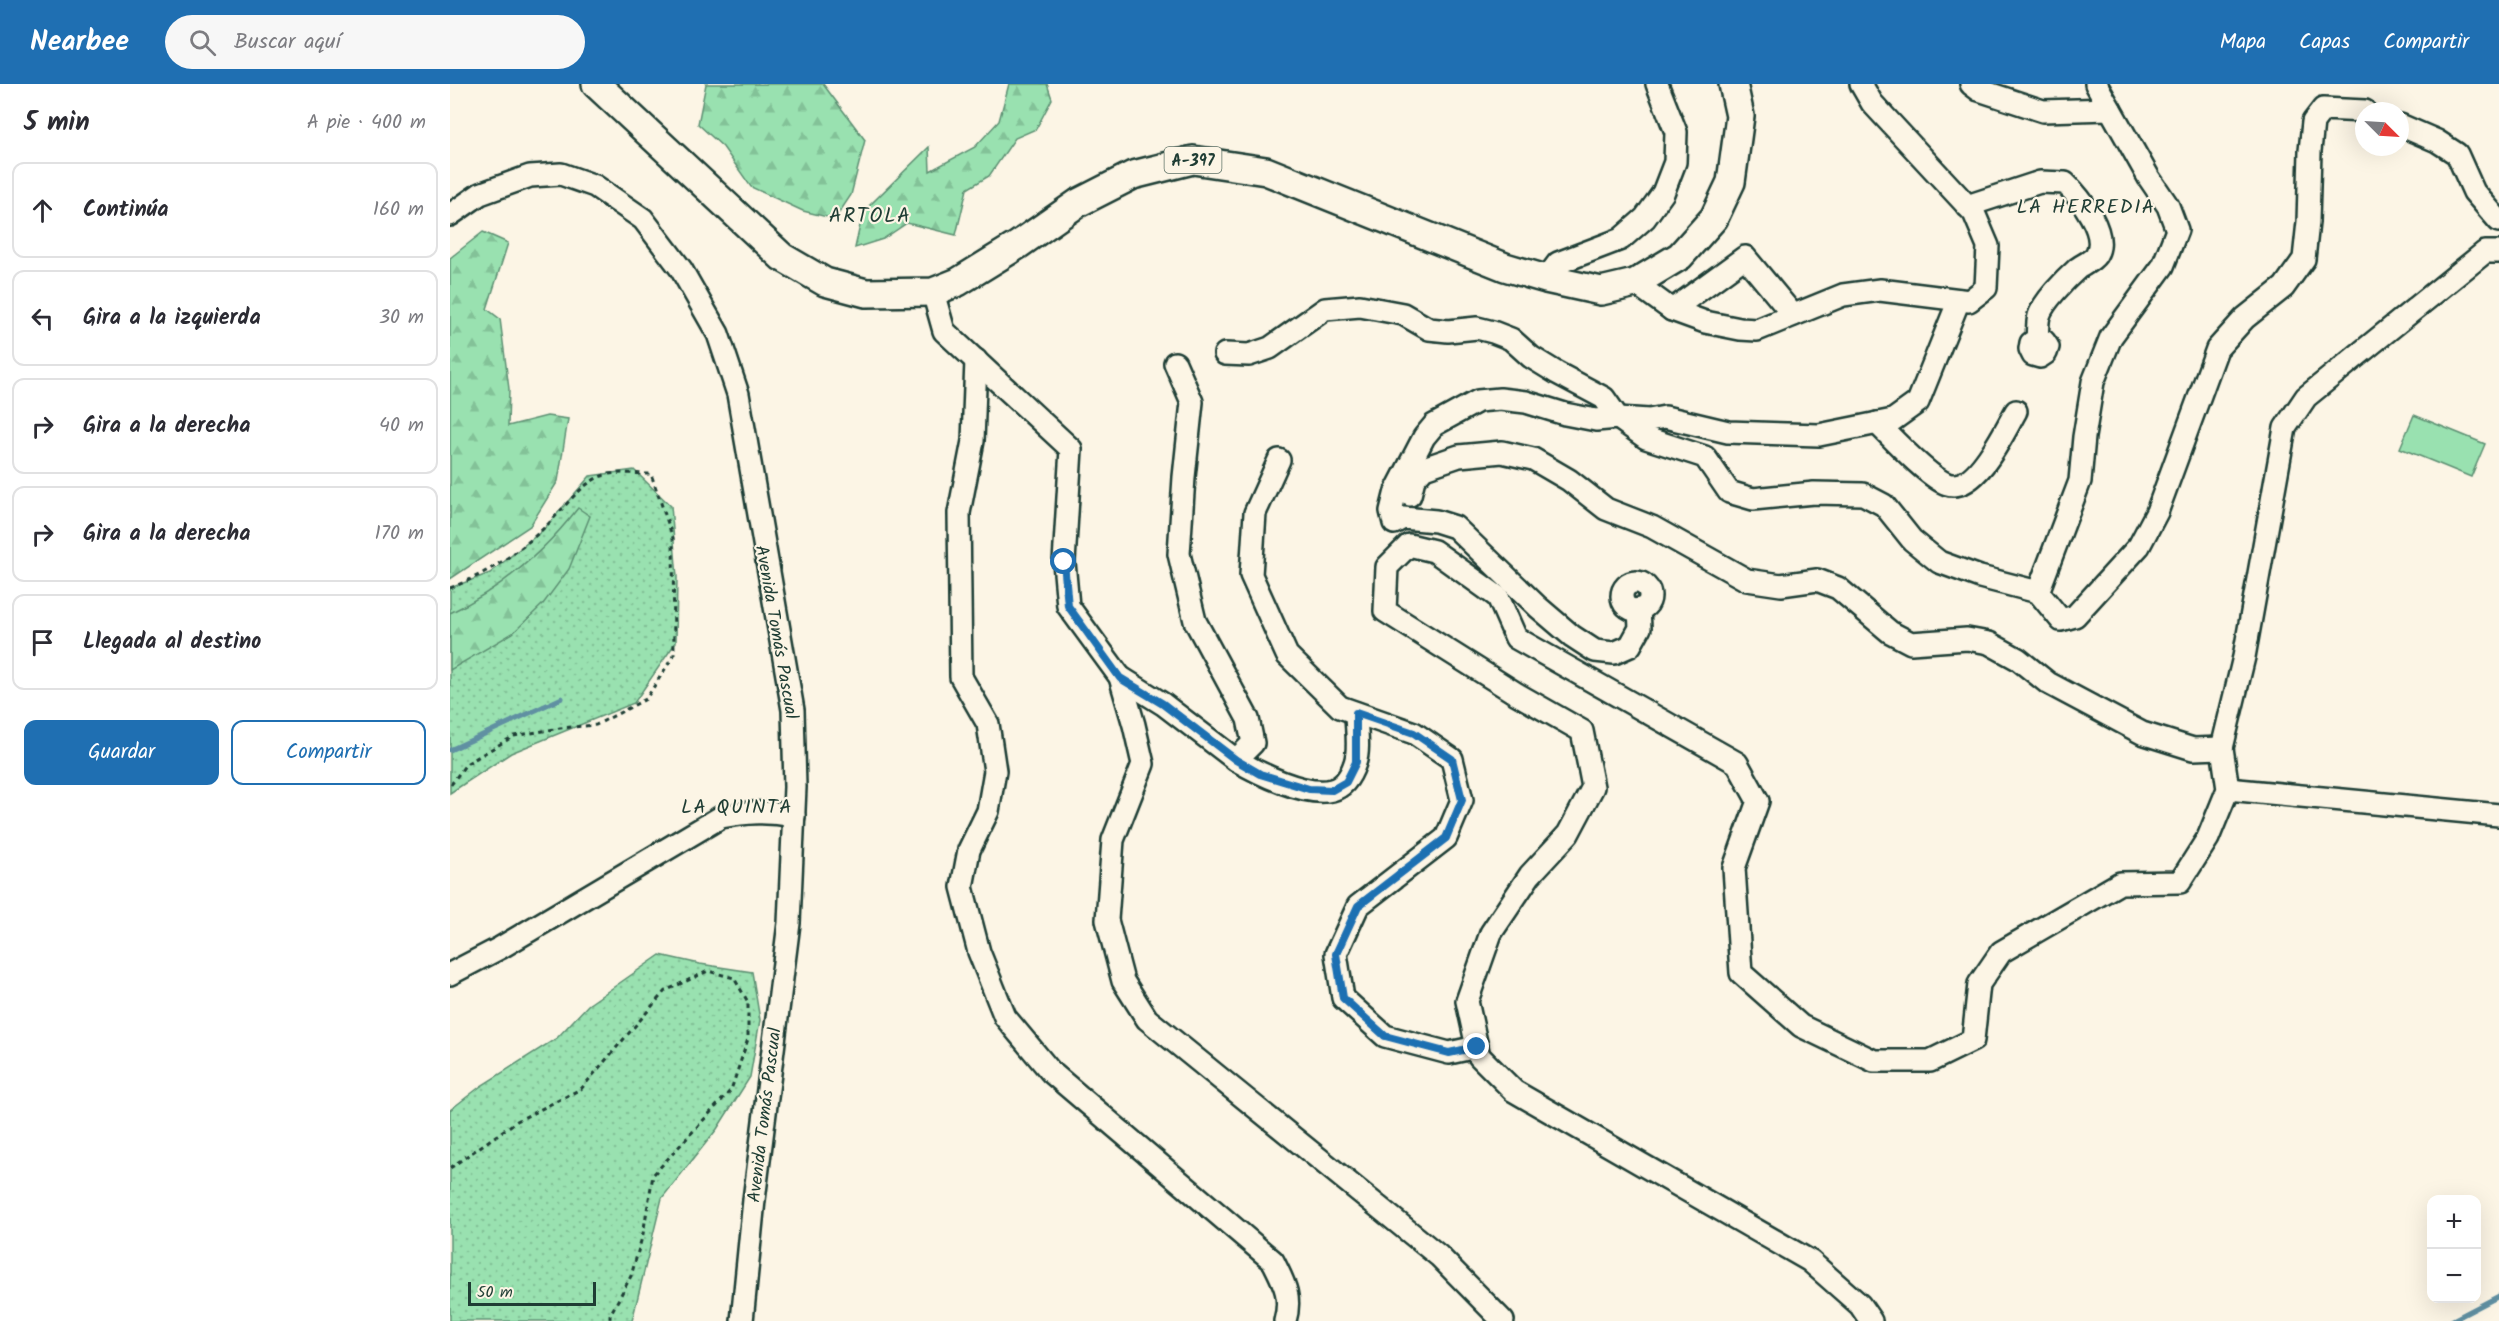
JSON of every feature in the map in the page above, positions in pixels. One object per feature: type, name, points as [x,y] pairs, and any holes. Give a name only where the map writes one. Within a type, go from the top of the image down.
[{"type":"main road","name":"A-397","points":[[596,84],[782,257],[825,282],[866,293],[933,292],[958,282],[1018,245],[1078,202],[1133,175],[1193,160],[1266,171],[1505,267],[1546,279],[1601,291],[1635,283],[1680,256],[1714,218],[1731,182],[1740,116],[1733,84]]},
{"type":"street","points":[[1546,279],[1558,263],[1621,239],[1646,218],[1663,193],[1675,162],[1676,132],[1658,84]]},
{"type":"street","points":[[1635,283],[1672,310],[1705,322],[1757,330],[1843,295],[1880,290],[1969,301],[1986,288],[1988,246],[1974,213],[1872,104],[1861,84]]},
{"type":"street","points":[[1971,84],[1979,90],[2043,111],[2110,109]]},
{"type":"street","points":[[2038,592],[2080,481],[2093,382],[2111,337],[2143,297],[2163,266],[2177,230],[2168,206],[2149,178],[2096,84]]},
{"type":"street","points":[[1225,354],[1249,355],[1270,348],[1325,309],[1360,306],[1403,314],[1429,329],[1477,328],[1511,339],[1531,357],[1557,374],[1604,398],[1618,417],[1646,438],[1705,457],[1729,492],[1753,499],[1814,494],[1863,494],[1884,506],[1912,540],[1939,562],[1980,577],[2038,592],[2061,620],[2075,616],[2139,546],[2157,512],[2170,480],[2208,367],[2217,349],[2245,318],[2284,287],[2304,260],[2313,122],[2323,109],[2355,111]]},
{"type":"street","points":[[2409,130],[2437,141],[2457,154],[2474,192],[2499,221]]},
{"type":"street","name":"Avenida Tomás Pascual","points":[[450,215],[480,194],[530,176],[561,174],[595,186],[643,219],[681,269],[718,334],[738,394],[793,710],[795,787],[789,924],[753,1200],[742,1321]]},
{"type":"street","points":[[1967,206],[2040,182],[2065,183],[2078,195],[2094,222],[2099,244],[2095,257],[2078,268],[2054,293],[2039,315],[2037,339]]},
{"type":"street","points":[[1871,1321],[1860,1305],[1810,1261],[1514,1091],[1479,1056],[1467,1001],[1491,933],[1530,875],[1568,834],[1593,787],[1582,731],[1517,694],[1385,612],[1387,567],[1409,545],[1434,551],[1498,597],[1516,638],[1737,763],[1758,801],[1734,868],[1742,972],[1801,1026],[1874,1061],[1930,1060],[1973,1040],[1979,984],[2001,952],[2120,883],[2180,882],[2208,838],[2228,789],[2222,748],[2244,657],[2285,428],[2306,397],[2485,252],[2499,252]]},
{"type":"street","points":[[1672,310],[1745,257],[1793,315]]},
{"type":"street","points":[[933,292],[944,331],[1071,449],[1064,562],[1068,606],[1120,678],[1143,764],[1113,840],[1107,920],[1123,981],[1147,1019],[1439,1256],[1503,1321]]},
{"type":"street","points":[[1639,609],[1640,628],[1630,646],[1614,653],[1595,651],[1572,636],[1538,607],[1455,527],[1436,521],[1403,518],[1394,523],[1391,511],[1396,491],[1424,437],[1434,425],[1478,401],[1500,399],[1526,402],[1565,414],[1596,420],[1618,417],[1648,420],[1665,417],[1728,432],[1819,435],[1893,420],[1918,402],[1959,300]]},
{"type":"street","points":[[976,360],[973,441],[959,513],[961,678],[988,724],[995,771],[988,812],[969,850],[962,887],[979,952],[1005,1017],[1051,1072],[1273,1261],[1287,1288],[1288,1312],[1285,1321]]},
{"type":"street","points":[[1175,363],[1192,402],[1179,554],[1195,621],[1248,719],[1253,743],[1236,760]]},
{"type":"street","points":[[1877,423],[1920,465],[1948,484],[1963,483],[1981,468],[2016,411]]},
{"type":"street","points":[[1403,518],[1414,479],[1424,468],[1459,456],[1502,452],[1533,459],[1569,480],[1606,509],[1652,527],[1747,580],[1781,585],[1817,580],[1838,588],[1890,632],[1911,643],[1967,639],[1989,643],[2018,659],[2048,683],[2142,733],[2193,749],[2222,748]]},
{"type":"street","points":[[1279,460],[1255,513],[1251,575],[1287,655],[1340,707],[1414,733],[1452,759],[1462,800],[1446,838],[1358,906],[1336,954],[1343,998],[1385,1036],[1449,1053],[1477,1047]]},
{"type":"street","points":[[1120,678],[1163,704],[1236,760],[1260,774],[1309,789],[1332,790],[1346,782],[1356,762],[1356,713]]},
{"type":"street","points":[[2228,789],[2499,815]]},
{"type":"street","points":[[450,974],[501,948],[721,817],[743,812],[770,812],[794,816]]},
{"type":"path","points":[[450,588],[478,577],[509,557],[547,525],[577,491],[607,474],[651,474],[673,538],[674,655],[646,699],[596,725],[560,728],[514,736],[466,764],[450,786]]},
{"type":"path","points":[[450,1168],[517,1120],[581,1089],[665,991],[708,971],[734,978],[748,1002],[748,1040],[730,1090],[653,1174],[643,1234],[631,1275],[610,1315],[610,1321]]},
{"type":"green space","points":[[706,84],[823,84],[865,140],[851,195],[835,219],[803,211],[751,187],[723,147],[698,124]]},
{"type":"green space","points":[[1009,84],[1047,84],[1052,99],[1036,129],[1015,138],[989,176],[967,189],[956,235],[907,223],[883,239],[855,248],[863,212],[929,147],[930,171],[975,147],[999,121]]},
{"type":"green space","points":[[483,232],[508,243],[487,309],[500,319],[509,389],[508,426],[547,416],[568,419],[558,481],[530,526],[450,579],[450,258]]},
{"type":"green space","points":[[2414,415],[2485,444],[2471,477],[2400,448]]},
{"type":"green space","points":[[634,470],[671,506],[677,577],[676,642],[634,703],[511,753],[450,793],[450,588],[490,573],[543,530],[590,476]]},
{"type":"green space","points":[[578,508],[590,516],[569,569],[543,604],[513,633],[450,670],[450,613],[486,593],[520,568],[551,540]]},
{"type":"green space","points":[[660,955],[752,972],[760,1020],[750,1077],[717,1129],[662,1198],[632,1321],[450,1321],[450,1110],[481,1086],[557,1038],[588,1005]]},
{"type":"waterway","points":[[450,750],[562,698]]},
{"type":"waterway","points":[[2451,1321],[2499,1296]]},
{"type":"district","name":"LA HERREDIA","points":[[2086,206]]},
{"type":"district","name":"ARTOLA","points":[[870,215]]},
{"type":"district","name":"LA QUINTA","points":[[737,806]]},
{"type":"route","points":[[1064,562],[1068,606],[1120,678],[1163,704],[1236,760],[1260,774],[1309,789],[1332,790],[1346,782],[1356,762],[1356,713],[1414,733],[1452,759],[1462,800],[1446,838],[1358,906],[1336,954],[1343,998],[1385,1036],[1449,1053],[1477,1047]]}]
